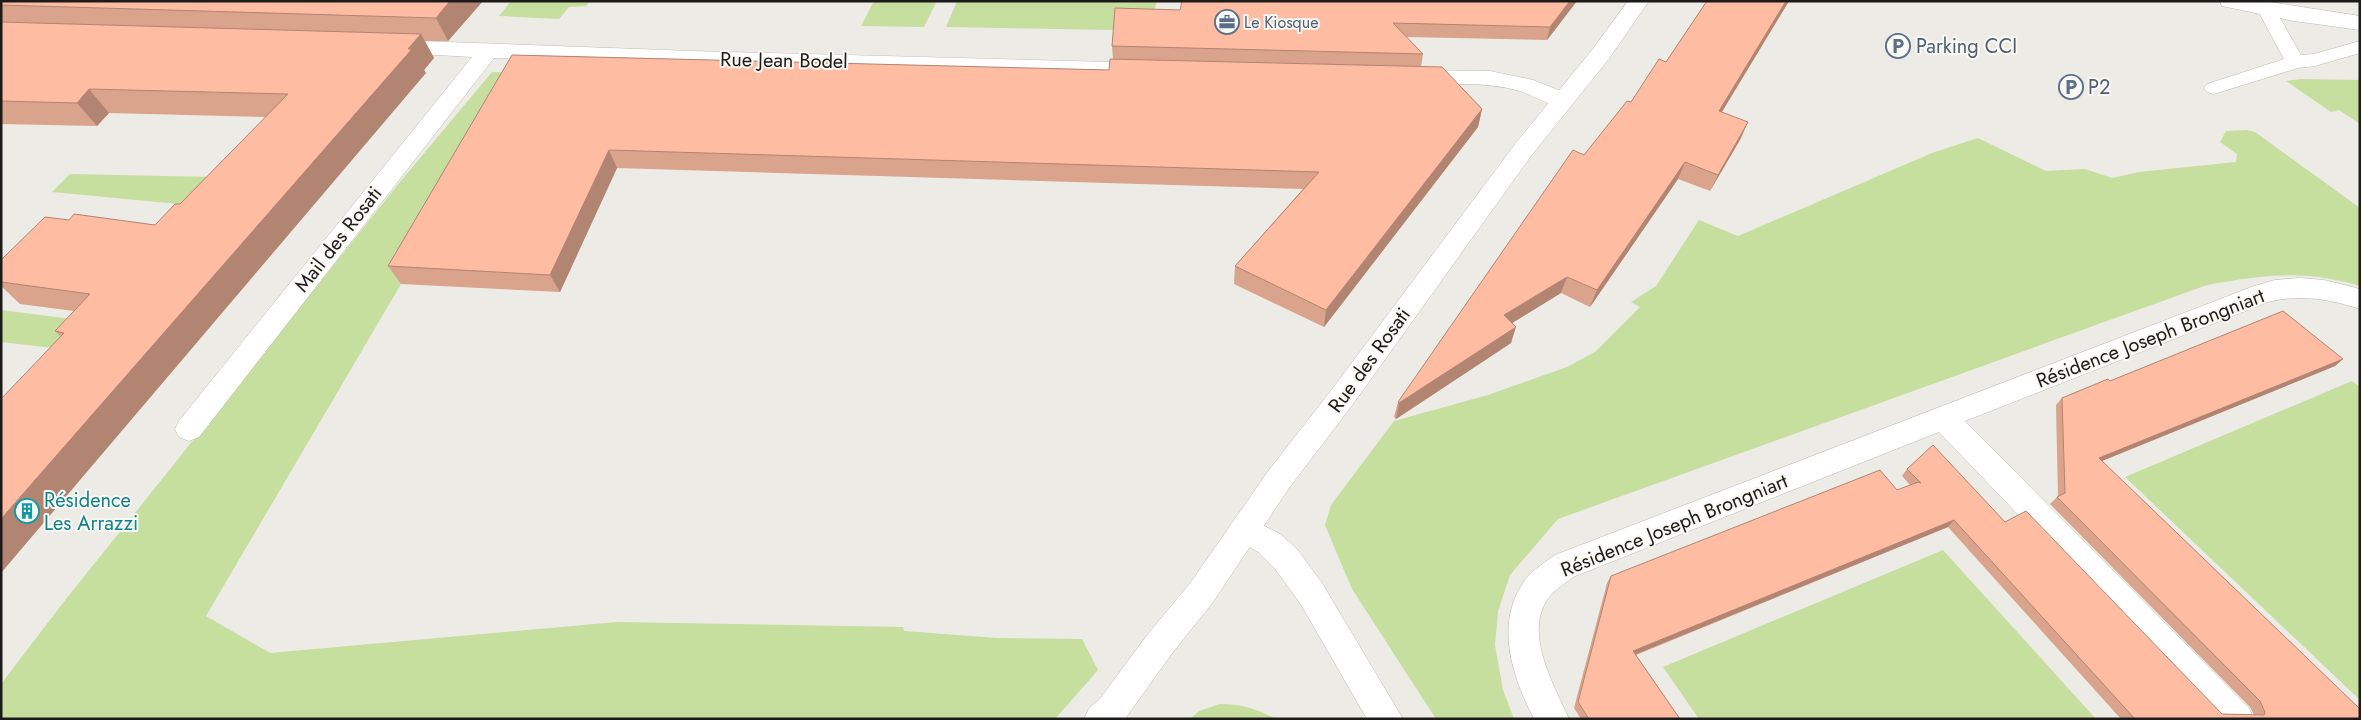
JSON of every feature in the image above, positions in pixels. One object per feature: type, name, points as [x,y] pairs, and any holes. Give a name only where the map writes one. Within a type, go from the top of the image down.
[{"type":"street","name":"Rue des Rosati","points":[[1101,719],[1110,711],[1159,645],[1202,592],[1279,480],[1343,396],[1457,239],[1523,150],[1639,1]]},
{"type":"street","points":[[2230,1],[2266,9],[2360,23]]},
{"type":"street","name":"Rue Jean Bodel","points":[[369,47],[692,58],[1168,70]]},
{"type":"street","name":"Mail des Rosati","points":[[189,429],[388,176],[480,63],[487,50]]},
{"type":"street","points":[[1396,76],[1490,78],[1525,85],[1563,100]]},
{"type":"street","name":"Résidence Joseph Brongniart","points":[[1552,719],[1541,700],[1532,678],[1524,629],[1527,610],[1536,590],[1549,577],[1566,565],[2264,292],[2282,288],[2304,287],[2327,289],[2360,299]]},
{"type":"street","points":[[1944,418],[2237,719]]},
{"type":"street","points":[[1245,529],[1269,543],[1291,566],[1311,593],[1386,719]]},
{"type":"lane","points":[[2266,9],[2296,62]]},
{"type":"lane","points":[[2214,88],[2296,62],[2315,60],[2360,47]]},
{"type":"green space","points":[[511,1],[590,1],[586,6],[569,7],[559,19],[499,16]]},
{"type":"green space","points":[[874,1],[937,1],[924,27],[861,26]]},
{"type":"green space","points":[[957,1],[1157,1],[1151,23],[1115,30],[946,27]]},
{"type":"green space","points":[[492,72],[522,73],[401,284],[206,616],[270,653],[617,622],[903,627],[904,631],[997,638],[1082,639],[1098,670],[1055,719],[1,719],[1,684],[66,599],[400,182]]},
{"type":"green space","points":[[2301,79],[2360,80],[2360,124],[2339,110],[2331,112],[2286,81]]},
{"type":"green space","points":[[2247,130],[2255,132],[2360,208],[2360,286],[2320,277],[2284,275],[2207,285],[1558,519],[1510,575],[1498,611],[1495,645],[1503,690],[1514,719],[1436,719],[1352,589],[1325,525],[1331,505],[1394,421],[1488,395],[1567,367],[1595,352],[1640,307],[1631,302],[1656,286],[1699,220],[1738,236],[1932,153],[1978,138],[2046,171],[2085,169],[2112,178],[2139,172],[2236,162],[2237,154],[2220,142],[2226,131]]},
{"type":"green space","points":[[70,174],[212,177],[189,205],[52,192]]},
{"type":"green space","points":[[1,310],[88,321],[62,349],[1,342]]},
{"type":"green space","points":[[2352,381],[2360,387],[2360,700],[2125,477]]},
{"type":"green space","points":[[1943,550],[2096,719],[1699,719],[1663,667]]},
{"type":"green space","points":[[1220,704],[1249,708],[1276,719],[1190,719],[1199,711]]},
{"type":"building","points":[[1,1],[450,1],[436,18],[1,5]]},
{"type":"building","points":[[1182,1],[1570,1],[1550,27],[1393,23],[1423,54],[1112,46],[1115,8],[1180,10]]},
{"type":"building","points":[[1707,1],[1786,1],[1719,111],[1748,122],[1718,175],[1685,162],[1597,290],[1567,277],[1504,315],[1516,327],[1399,403],[1573,150],[1584,155],[1627,101],[1631,102],[1659,59],[1666,62]]},
{"type":"building","points":[[1,22],[421,34],[408,49],[412,49],[1,519],[1,399],[64,333],[55,331],[90,294],[1,282],[1,260],[45,217],[69,220],[74,214],[155,225],[175,204],[180,204],[288,94],[89,89],[77,103],[1,101]]},
{"type":"building","points":[[512,55],[1109,70],[1110,59],[1442,67],[1482,109],[1326,310],[1235,266],[1319,172],[609,150],[550,275],[388,266]]},
{"type":"building","points":[[2283,311],[2343,359],[2099,458],[2360,709],[2360,719],[2135,719],[1954,520],[1633,651],[1680,719],[1589,719],[1578,702],[1611,576],[1880,470],[1897,490],[1918,482],[1921,483],[1907,469],[1933,445],[2005,522],[2026,511],[2222,714],[2264,715],[2265,712],[2260,701],[2057,497],[2065,493],[2062,398],[2108,379],[2110,381]]},
{"type":"place","name":"Le Kiosque","points":[[1227,22]]},
{"type":"place","name":"Parking CCI","points":[[1898,46]]},
{"type":"place","name":"P2","points":[[2071,87]]},
{"type":"place","name":"Résidence Les Arrazzi","points":[[27,511]]}]
